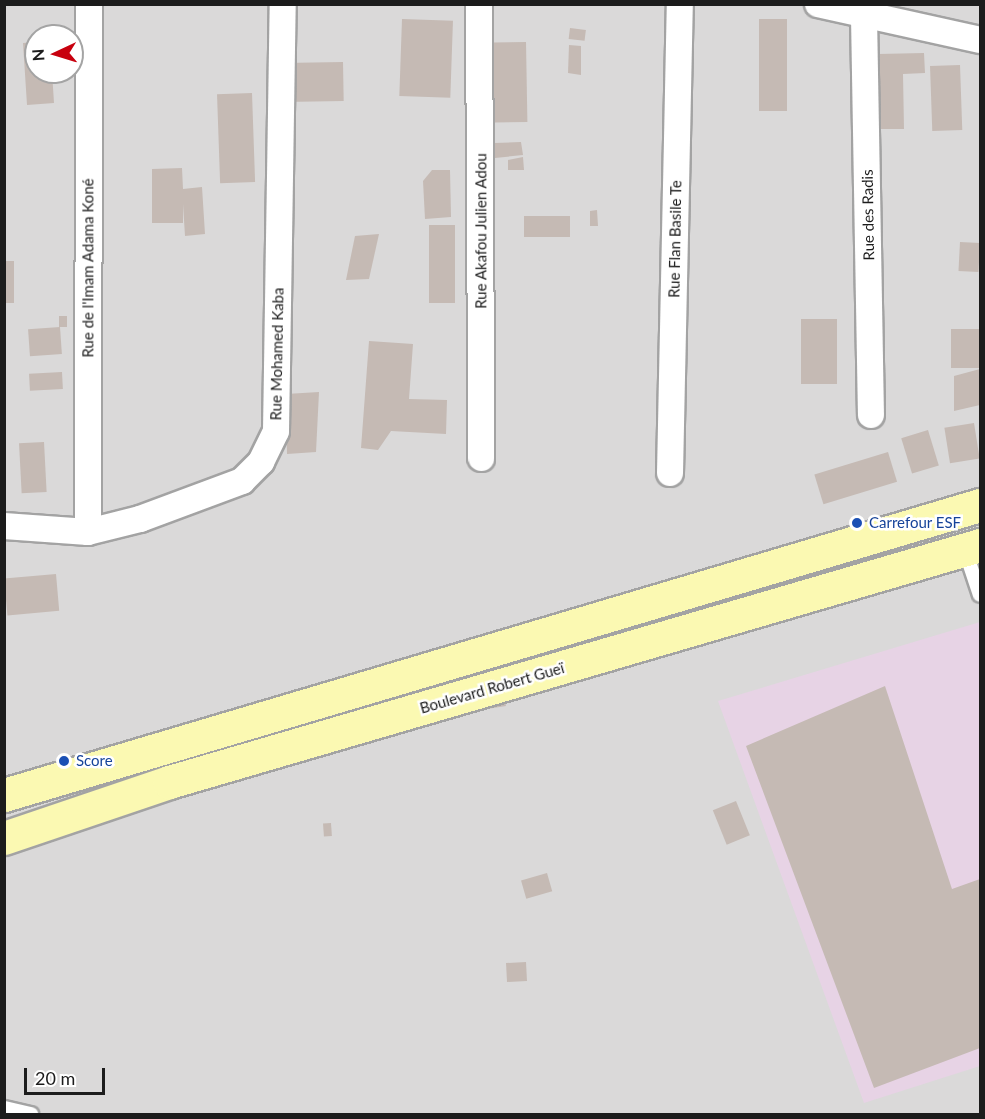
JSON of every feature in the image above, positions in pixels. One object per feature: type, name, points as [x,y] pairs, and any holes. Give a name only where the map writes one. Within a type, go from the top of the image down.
[{"type":"main road","points":[[4,795],[981,504]]},
{"type":"main road","name":"Boulevard Robert Gueï","points":[[4,838],[181,779],[973,548]]},
{"type":"street","name":"Rue de l'Imam Adama Koné","points":[[88,532],[89,4]]},
{"type":"street","name":"Rue Mohamed Kaba","points":[[4,526],[88,532],[140,519],[242,481],[261,462],[276,431],[283,4]]},
{"type":"street","name":"Rue Akafou Julien Adou","points":[[479,4],[481,458]]},
{"type":"street","name":"Rue Flan Basile Te","points":[[670,473],[680,4]]},
{"type":"street","points":[[818,4],[870,13],[981,40]]},
{"type":"street","name":"Rue des Radis","points":[[870,13],[871,415]]},
{"type":"lane","points":[[973,548],[981,595]]},
{"type":"lane","points":[[4,1108],[31,1114]]},
{"type":"shaded area","points":[[5,5],[980,5],[980,1114],[5,1114]]},
{"type":"shaded area","points":[[980,622],[980,1066],[864,1103],[718,701]]},
{"type":"building","points":[[402,19],[453,21],[450,98],[399,96]]},
{"type":"building","points":[[759,19],[787,19],[787,111],[759,111]]},
{"type":"building","points":[[570,28],[586,30],[585,41],[569,39]]},
{"type":"building","points":[[526,42],[527,122],[494,123],[493,43]]},
{"type":"building","points":[[569,45],[581,46],[581,75],[568,73]]},
{"type":"building","points":[[924,53],[925,73],[903,74],[904,129],[880,129],[878,54]]},
{"type":"building","points":[[343,62],[344,101],[284,102],[283,63]]},
{"type":"building","points":[[960,65],[962,130],[932,131],[930,66]]},
{"type":"building","points":[[26,84],[53,84],[54,103],[27,105]]},
{"type":"building","points":[[252,93],[255,182],[220,183],[217,94]]},
{"type":"building","points":[[521,142],[523,155],[495,158],[494,143]]},
{"type":"building","points":[[523,157],[524,170],[508,170],[508,160]]},
{"type":"building","points":[[182,168],[183,189],[202,187],[205,234],[185,236],[183,204],[183,223],[152,223],[152,169]]},
{"type":"building","points":[[432,170],[450,170],[451,217],[425,219],[423,181]]},
{"type":"building","points":[[597,210],[598,226],[590,226],[590,211]]},
{"type":"building","points":[[524,216],[570,216],[570,237],[524,237]]},
{"type":"building","points":[[429,225],[455,225],[455,303],[429,303]]},
{"type":"building","points":[[379,234],[369,279],[346,280],[355,236]]},
{"type":"building","points":[[960,242],[980,243],[978,272],[958,271]]},
{"type":"building","points":[[4,261],[14,261],[14,303],[4,303]]},
{"type":"building","points":[[59,316],[67,316],[67,327],[59,327]]},
{"type":"building","points":[[801,319],[837,319],[837,384],[801,384]]},
{"type":"building","points":[[60,327],[62,354],[30,356],[28,329]]},
{"type":"building","points":[[951,329],[980,329],[980,368],[951,368]]},
{"type":"building","points":[[369,341],[413,344],[409,399],[447,400],[446,434],[391,431],[378,450],[361,448]]},
{"type":"building","points":[[980,369],[980,405],[954,411],[954,376]]},
{"type":"building","points":[[62,372],[63,389],[30,391],[29,374]]},
{"type":"building","points":[[319,392],[316,452],[287,454],[286,394]]},
{"type":"building","points":[[974,423],[980,459],[950,463],[944,428]]},
{"type":"building","points":[[928,430],[939,465],[912,474],[901,438]]},
{"type":"building","points":[[44,442],[47,492],[22,493],[19,443]]},
{"type":"building","points":[[888,452],[897,482],[823,504],[814,475]]},
{"type":"building","points":[[56,574],[59,611],[7,615],[4,579]]},
{"type":"building","points":[[885,686],[952,889],[980,879],[980,1048],[874,1088],[746,746]]},
{"type":"building","points":[[505,700],[506,706],[490,708],[489,703]]},
{"type":"building","points":[[736,801],[750,835],[727,845],[713,810]]},
{"type":"building","points":[[331,823],[332,836],[324,837],[323,824]]},
{"type":"building","points":[[547,873],[552,891],[526,899],[521,880]]},
{"type":"building","points":[[526,962],[527,981],[507,982],[506,963]]},
{"type":"place","name":"Carrefour ESF","points":[[857,523]]},
{"type":"place","name":"Score","points":[[64,761]]}]
